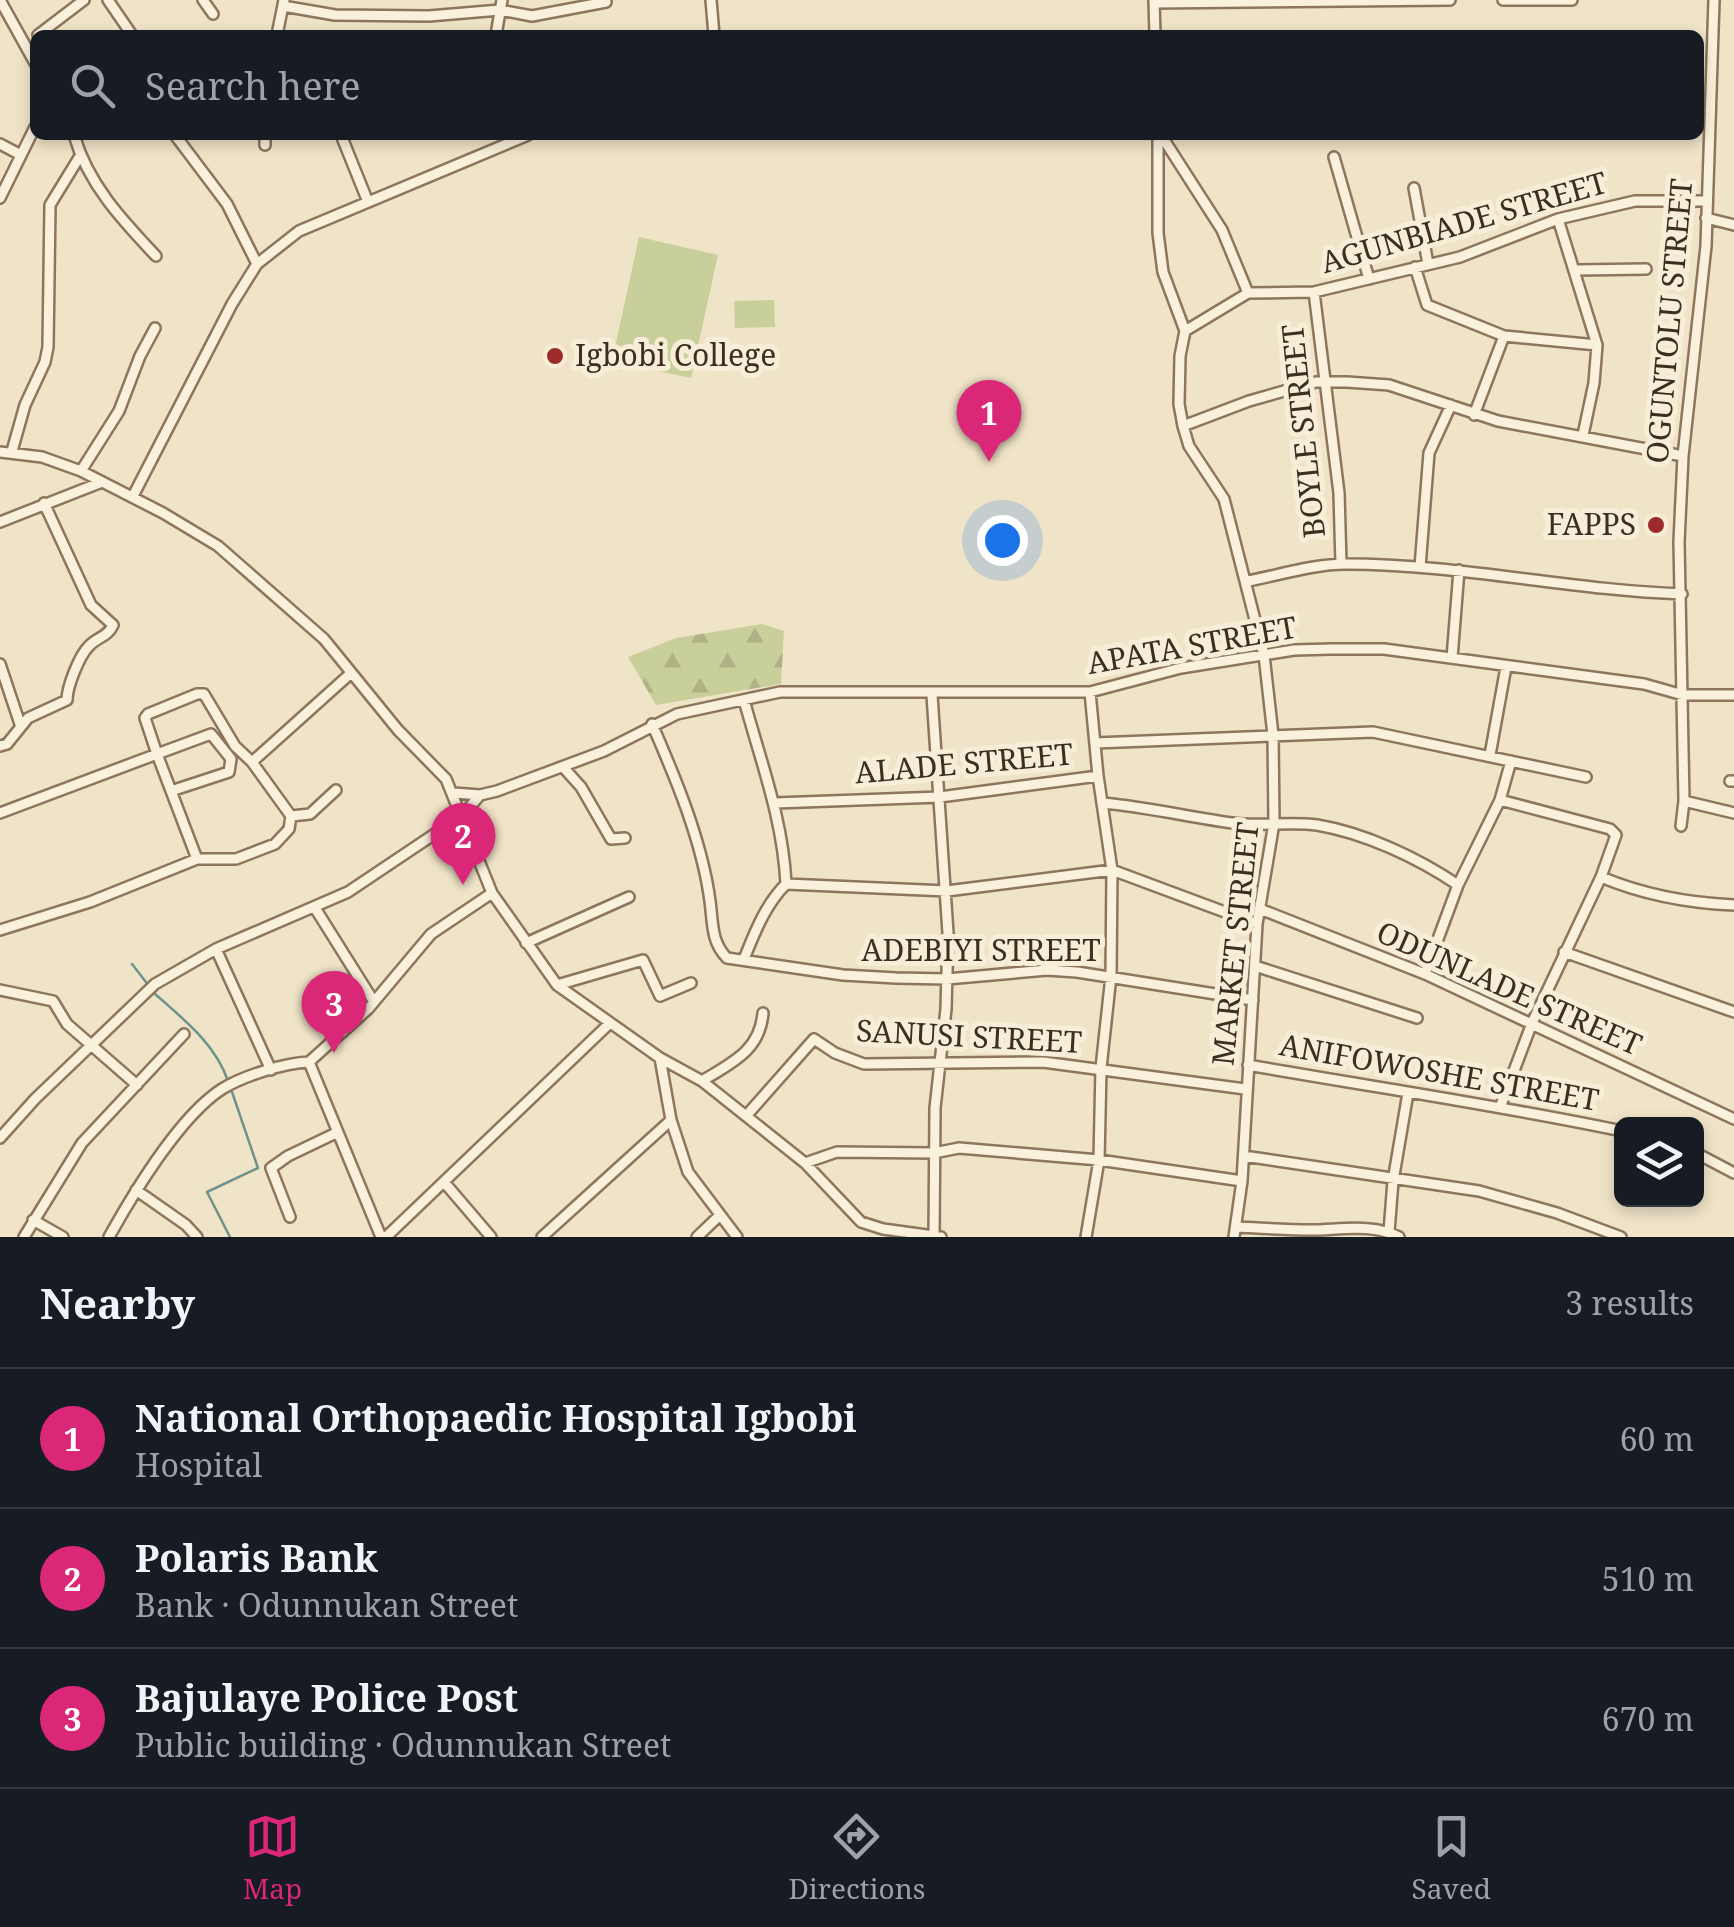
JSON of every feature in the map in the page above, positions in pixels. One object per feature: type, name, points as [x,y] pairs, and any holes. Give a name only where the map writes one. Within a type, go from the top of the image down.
[{"type":"street","points":[[0,0],[30,55]]},
{"type":"street","points":[[44,30],[84,0]]},
{"type":"street","points":[[108,0],[129,30]]},
{"type":"street","points":[[203,0],[212,14]]},
{"type":"street","points":[[711,0],[714,30]]},
{"type":"street","points":[[1155,30],[1154,1],[1450,0]]},
{"type":"street","points":[[1503,0],[1572,0]]},
{"type":"street","name":"OGUNTOLU STREET","points":[[1681,826],[1684,802],[1679,542],[1684,456],[1703,285],[1714,0]]},
{"type":"street","points":[[277,30],[284,3],[335,15],[384,17],[501,5],[542,16],[606,2]]},
{"type":"street","points":[[497,30],[501,5]]},
{"type":"street","points":[[24,45],[30,40]]},
{"type":"street","points":[[1704,82],[1713,82]]},
{"type":"street","points":[[0,198],[30,135]]},
{"type":"street","points":[[75,140],[80,156],[117,215],[156,256]]},
{"type":"street","points":[[180,140],[228,204],[256,264]]},
{"type":"street","points":[[343,140],[368,202]]},
{"type":"street","points":[[496,140],[497,147]]},
{"type":"street","points":[[133,496],[256,264],[298,231],[515,140]]},
{"type":"street","points":[[1160,140],[1158,218],[1162,272],[1184,331],[1179,404],[1183,426],[1316,382],[1388,385],[1474,415],[1684,456]]},
{"type":"street","points":[[1163,140],[1222,230],[1248,293]]},
{"type":"street","points":[[0,144],[19,154]]},
{"type":"street","points":[[12,452],[48,347],[50,205],[80,156]]},
{"type":"street","points":[[1334,157],[1369,278]]},
{"type":"street","points":[[1414,188],[1428,264]]},
{"type":"street","name":"AGUNBIADE STREET","points":[[1184,331],[1248,293],[1314,292],[1460,256],[1558,219],[1640,200],[1707,201]]},
{"type":"street","points":[[1706,218],[1734,225]]},
{"type":"street","points":[[1558,219],[1598,344],[1583,436]]},
{"type":"street","points":[[1414,266],[1427,306],[1504,336],[1598,344]]},
{"type":"street","points":[[1577,270],[1646,269]]},
{"type":"street","name":"BOYLE STREET","points":[[1314,292],[1339,493],[1341,564]]},
{"type":"street","points":[[81,471],[119,412],[140,356],[156,328]]},
{"type":"street","points":[[1474,415],[1504,336]]},
{"type":"street","points":[[1420,568],[1429,454],[1451,406]]},
{"type":"street","name":"MARKET STREET","points":[[1183,426],[1189,446],[1224,498],[1264,655],[1273,735],[1274,823],[1257,924],[1244,1156],[1235,1232]]},
{"type":"street","points":[[0,452],[42,457],[81,471],[133,496],[218,546],[324,640],[446,779],[492,892],[557,985],[660,1058],[702,1081],[805,1163],[861,1222],[883,1230],[936,1237],[934,1154],[947,979],[947,892],[932,695]]},
{"type":"street","points":[[0,522],[102,482]]},
{"type":"street","points":[[0,746],[7,744],[20,724],[67,700],[67,687],[88,647],[111,632],[114,625],[91,605],[44,504]]},
{"type":"street","points":[[1248,581],[1341,564],[1459,570],[1627,592],[1682,594]]},
{"type":"street","points":[[1452,658],[1459,570]]},
{"type":"street","name":"APATA STREET","points":[[480,795],[604,751],[656,722],[780,692],[1090,692],[1181,668],[1294,650],[1367,649],[1644,684],[1683,695],[1734,695]]},
{"type":"street","points":[[0,664],[20,724]]},
{"type":"street","points":[[1490,755],[1506,667]]},
{"type":"street","points":[[252,762],[350,674]]},
{"type":"street","points":[[1086,1237],[1099,1160],[1101,1068],[1111,976],[1112,870],[1090,692]]},
{"type":"street","points":[[0,930],[90,902],[197,859],[236,860],[274,844],[289,829],[291,816],[252,762],[234,746],[204,694],[148,714],[146,724],[197,859]]},
{"type":"street","points":[[744,700],[775,803],[786,884],[758,924],[744,959]]},
{"type":"street","name":"ADEBIYI STREET","points":[[656,722],[709,889],[715,945],[727,958],[844,974],[947,979],[1047,970],[1111,976],[1252,1000]]},
{"type":"street","points":[[1095,743],[1373,732],[1586,777]]},
{"type":"street","points":[[0,813],[211,734],[230,758],[229,772],[171,791]]},
{"type":"street","points":[[1425,974],[1458,884],[1500,800],[1511,762]]},
{"type":"street","points":[[563,767],[581,786],[610,839],[625,838]]},
{"type":"street","name":"ALADE STREET","points":[[775,803],[940,798],[1098,776]]},
{"type":"street","points":[[291,816],[310,814],[336,790]]},
{"type":"street","points":[[454,792],[480,795]]},
{"type":"street","points":[[0,1138],[35,1098],[152,986],[216,949],[314,908],[377,874],[463,815],[480,795]]},
{"type":"street","points":[[1500,800],[1614,830],[1616,835],[1601,877],[1532,1023],[1501,1106]]},
{"type":"street","points":[[1684,802],[1734,813]]},
{"type":"street","points":[[1103,803],[1236,824],[1316,825],[1356,835],[1434,869],[1458,884]]},
{"type":"street","points":[[786,884],[947,892],[1112,870],[1257,924]]},
{"type":"street","points":[[1601,877],[1631,890],[1663,897],[1734,906]]},
{"type":"street","points":[[109,1237],[136,1190],[200,1109],[230,1086],[291,1063],[309,1062],[328,1048],[432,934],[492,892]]},
{"type":"street","points":[[526,943],[629,897]]},
{"type":"street","points":[[314,908],[374,1002]]},
{"type":"street","name":"ODUNLADE STREET","points":[[1260,910],[1425,974],[1734,1119]]},
{"type":"street","points":[[216,949],[271,1070]]},
{"type":"street","points":[[1564,952],[1734,1012]]},
{"type":"street","points":[[557,985],[644,960],[660,996],[691,983]]},
{"type":"street","points":[[1255,966],[1417,1018]]},
{"type":"street","points":[[0,990],[53,1001],[67,1024],[137,1085]]},
{"type":"street","points":[[702,1081],[750,1050],[763,1013]]},
{"type":"street","points":[[309,1062],[336,1133],[384,1237],[610,1023]]},
{"type":"street","points":[[24,1237],[82,1144],[184,1034]]},
{"type":"street","name":"SANUSI STREET","points":[[746,1116],[814,1039],[852,1062],[938,1064],[1011,1060],[1101,1068],[1174,1082],[1246,1089]]},
{"type":"street","points":[[660,1058],[671,1120],[688,1172],[737,1237]]},
{"type":"street","name":"ANIFOWOSHE STREET","points":[[1248,1065],[1408,1094],[1501,1106],[1614,1129]]},
{"type":"street","points":[[1235,1232],[1323,1234],[1347,1228],[1394,1234],[1393,1181],[1408,1094]]},
{"type":"street","points":[[542,1237],[671,1120]]},
{"type":"street","points":[[290,1217],[271,1168],[336,1133]]},
{"type":"street","points":[[805,1163],[851,1150],[934,1154],[959,1148],[1099,1160],[1242,1181]]},
{"type":"street","points":[[1244,1156],[1479,1191],[1621,1237]]},
{"type":"street","points":[[1704,1157],[1734,1173]]},
{"type":"street","points":[[444,1182],[492,1237]]},
{"type":"street","points":[[136,1190],[192,1235]]},
{"type":"street","points":[[696,1237],[720,1215]]},
{"type":"street","points":[[33,1220],[63,1237]]},
{"type":"green space","points":[[639,237],[718,255],[691,378],[612,361]]},
{"type":"green space","points":[[774,300],[775,327],[735,328],[734,301]]},
{"type":"green space","points":[[762,624],[784,631],[781,684],[656,705],[628,657],[676,638]]},
{"type":"waterway","points":[[132,964],[149,986]]},
{"type":"waterway","points":[[154,993],[207,1043],[228,1081]]},
{"type":"waterway","points":[[230,1237],[207,1192],[258,1168],[231,1089]]},
{"type":"place","name":"Igbobi College","points":[[555,356]]},
{"type":"place","name":"National Orthopaedic Hospital Igbobi","points":[[989,462]]},
{"type":"place","name":"FAPPS","points":[[1656,525]]},
{"type":"place","name":"Polaris Bank","points":[[463,885]]},
{"type":"place","name":"Bajulaye Police Post","points":[[334,1053]]}]
